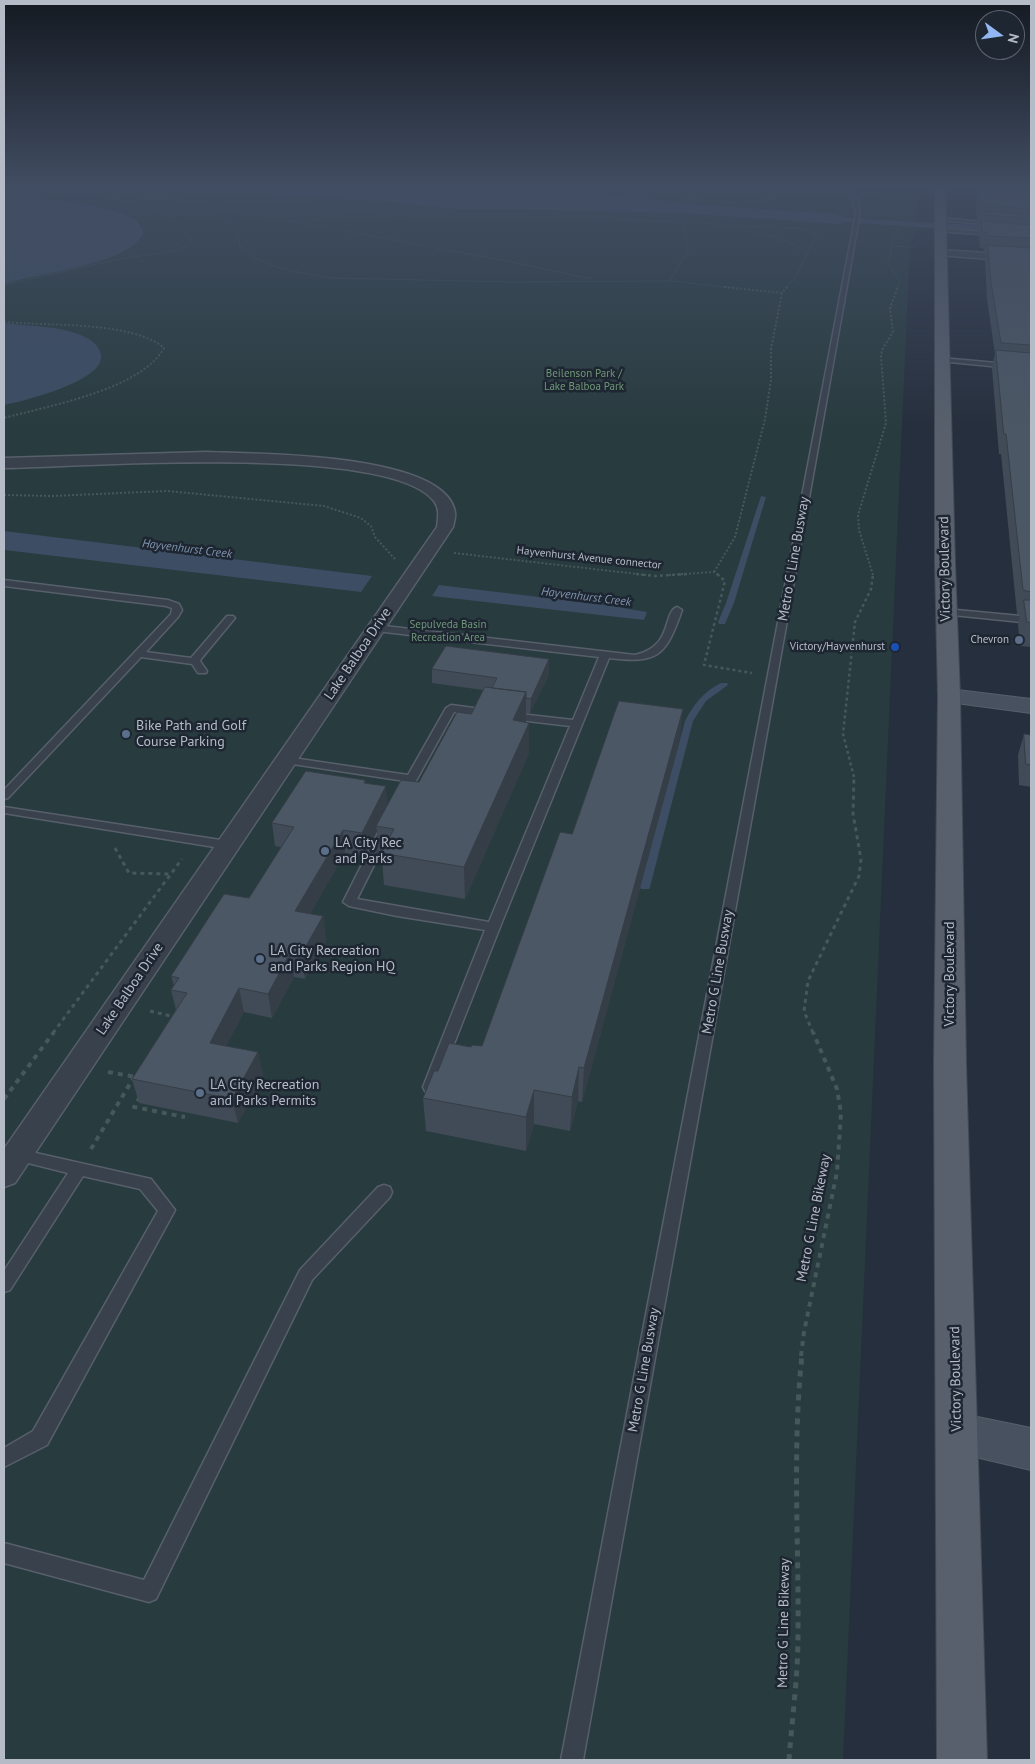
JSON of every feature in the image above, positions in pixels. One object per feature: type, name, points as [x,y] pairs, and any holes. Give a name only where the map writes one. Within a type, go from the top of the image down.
[{"type":"main road","name":"Victory Boulevard","points":[[941,269],[949,696],[950,1065],[958,1433],[962,1760]]},
{"type":"main road","points":[[949,696],[1031,706]]},
{"type":"main road","points":[[958,1433],[1031,1449]]},
{"type":"street","name":"Lake Balboa Drive","points":[[4,463],[206,457],[346,464],[407,477],[424,486],[441,499],[447,512],[444,527],[429,550],[11,1164]]},
{"type":"lane","name":"Metro G Line Busway","points":[[572,1760],[848,269]]},
{"type":"lane","points":[[942,360],[1031,368]]},
{"type":"lane","points":[[4,583],[168,603],[176,606],[177,610],[175,615],[4,796]]},
{"type":"lane","points":[[376,628],[634,658],[648,656],[664,645],[677,610]]},
{"type":"lane","points":[[946,612],[1031,620]]},
{"type":"lane","points":[[195,661],[230,618]]},
{"type":"lane","points":[[138,654],[195,661],[202,671]]},
{"type":"lane","points":[[430,1089],[492,926],[605,655]]},
{"type":"lane","points":[[398,805],[451,708],[576,724]]},
{"type":"lane","points":[[286,760],[411,779]]},
{"type":"lane","points":[[4,810],[227,845]]},
{"type":"lane","points":[[389,823],[350,902],[397,912],[492,926]]},
{"type":"lane","points":[[4,1458],[40,1438],[167,1210],[145,1184],[79,1169],[11,1164]]},
{"type":"lane","points":[[4,1285],[79,1169]]},
{"type":"lane","points":[[4,1553],[150,1592],[306,1275],[384,1192]]},
{"type":"path","points":[[4,285],[71,269]]},
{"type":"path","points":[[283,269],[304,274],[370,280],[670,281],[782,293]]},
{"type":"path","points":[[547,269],[597,280]]},
{"type":"path","points":[[670,281],[677,269]]},
{"type":"path","points":[[756,673],[704,665],[725,582],[722,577],[714,572],[735,537],[764,419],[771,380],[771,349],[782,293],[794,279],[799,269]]},
{"type":"path","name":"Metro G Line Bikeway","points":[[789,1760],[798,1637],[795,1480],[798,1388],[804,1332],[837,1172],[841,1113],[837,1089],[804,1011],[808,981],[859,876],[861,859],[853,814],[854,775],[844,744],[843,734],[854,622],[871,589],[873,573],[859,530],[858,515],[886,423],[881,356],[882,350],[893,332],[890,308],[900,281],[892,269]]},
{"type":"path","points":[[4,322],[129,332],[156,339],[164,348],[163,353],[150,364],[112,385],[72,401],[4,418]]},
{"type":"path","points":[[4,495],[52,496],[167,491],[324,506],[350,513],[361,518],[371,526],[375,538],[396,560],[397,565]]},
{"type":"path","name":"Hayvenhurst Avenue connector","points":[[429,550],[655,576],[714,572]]},
{"type":"path","points":[[120,828],[110,839],[128,873],[169,874]]},
{"type":"path","points":[[142,1009],[176,1017],[171,1025]]},
{"type":"path","points":[[79,1169],[134,1077],[141,1069]]},
{"type":"path","points":[[101,1070],[140,1078]]},
{"type":"path","points":[[142,1093],[134,1107],[185,1117]]},
{"type":"green space","name":"Sepulveda Basin Recreation Area","points":[[4,269],[909,269],[843,1760],[4,1760]]},
{"type":"water","points":[[4,269],[68,269],[19,280],[4,284]]},
{"type":"water","points":[[4,323],[57,329],[87,338],[99,350],[101,355],[99,364],[90,373],[61,388],[4,405]]},
{"type":"water","points":[[4,531],[372,576],[361,592],[4,550]]},
{"type":"water","points":[[439,585],[606,605],[647,612],[644,620],[432,596]]},
{"type":"building","points":[[990,269],[1031,269],[1031,345],[1001,343]]},
{"type":"building","points":[[996,350],[1031,353],[1031,592],[1023,590]]},
{"type":"building","points":[[1024,600],[1031,600],[1031,623],[1027,622]]},
{"type":"building","points":[[446,646],[549,659],[531,699],[526,698],[526,692],[492,688],[497,678],[432,669]]},
{"type":"building","points":[[485,687],[526,692],[513,720],[529,723],[464,867],[381,853],[394,829],[376,826],[401,780],[419,782],[457,712],[471,714]]},
{"type":"building","points":[[619,701],[683,709],[584,1068],[579,1067],[572,1097],[534,1090],[526,1117],[423,1098],[434,1071],[438,1071],[449,1043],[471,1047],[472,1045],[482,1046],[560,832],[572,834]]},
{"type":"building","points":[[1024,734],[1031,735],[1031,765],[1026,764]]},
{"type":"building","points":[[306,771],[365,780],[364,783],[386,786],[362,833],[343,830],[295,911],[323,916],[301,955],[290,953],[268,994],[239,988],[210,1043],[258,1052],[232,1099],[132,1079],[187,993],[171,990],[179,978],[171,976],[224,894],[249,898],[294,827],[272,823]]},
{"type":"waterway","points":[[722,622],[730,603],[763,497]]},
{"type":"waterway","points":[[645,887],[689,721],[703,699],[712,691],[724,685]]},
{"type":"place","name":"Chevron","points":[[1019,640]]},
{"type":"place","name":"Victory/Hayvenhurst","points":[[895,647]]},
{"type":"place","name":"Bike Path and Golf Course Parking","points":[[126,734]]},
{"type":"place","name":"LA City Rec and Parks","points":[[325,851]]},
{"type":"place","name":"LA City Recreation and Parks Region HQ","points":[[260,959]]},
{"type":"place","name":"LA City Recreation and Parks Permits","points":[[200,1093]]},
{"type":"park label","name":"Beilenson Park / Lake Balboa Park","points":[[584,380]]},
{"type":"water label","name":"Hayvenhurst Creek","points":[[187,549]]},
{"type":"water label","name":"Hayvenhurst Creek","points":[[586,597]]}]
